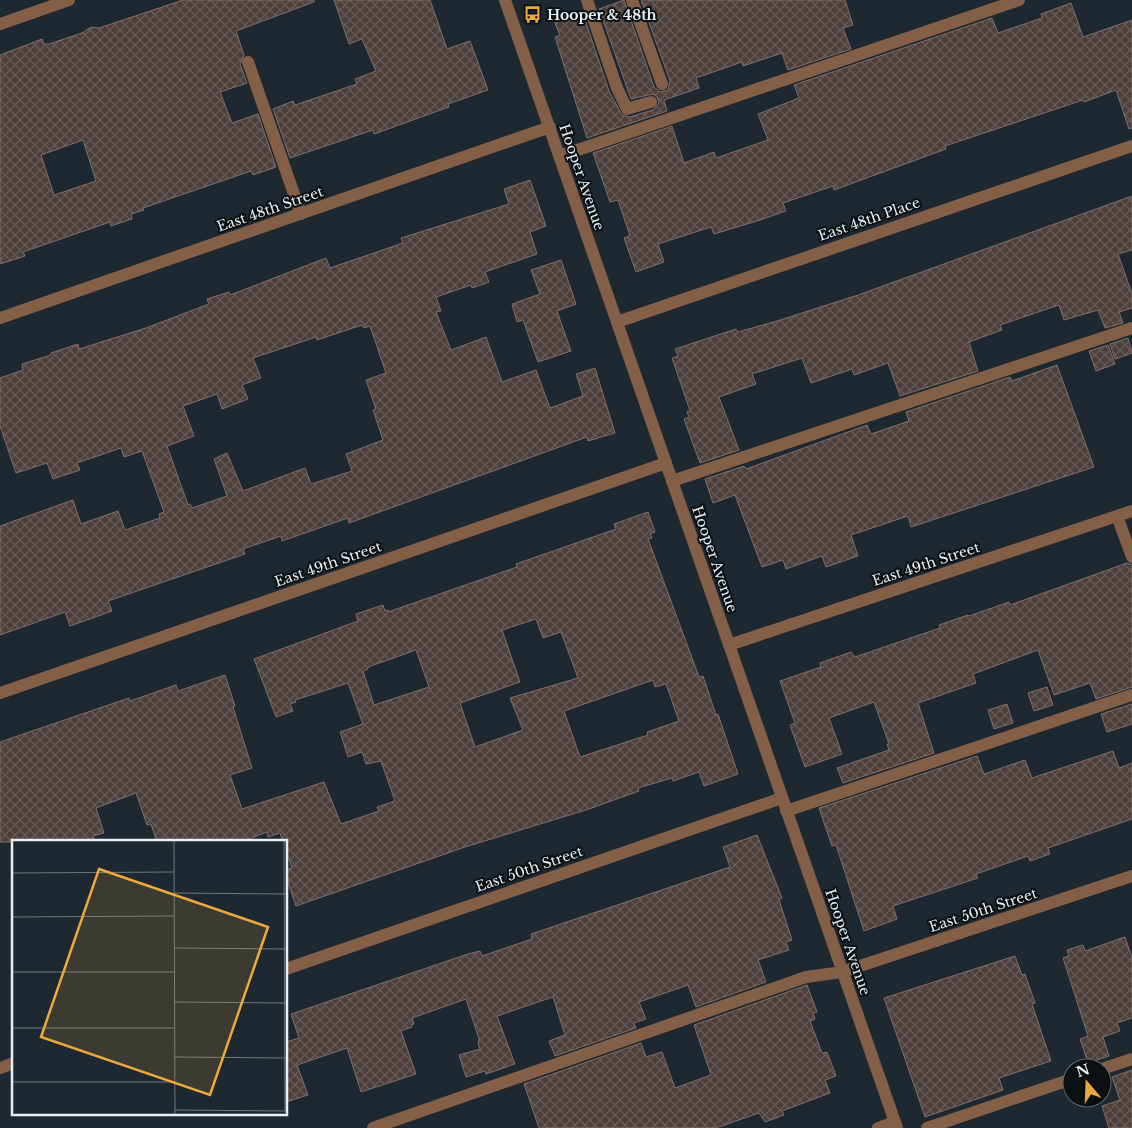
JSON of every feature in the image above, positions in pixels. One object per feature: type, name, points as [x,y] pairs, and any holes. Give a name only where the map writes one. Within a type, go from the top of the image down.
[{"type":"street","points":[[0,24],[69,0]]},
{"type":"street","name":"Hooper Avenue","points":[[505,0],[896,1125]]},
{"type":"street","points":[[587,0],[616,88],[628,109],[651,102]]},
{"type":"street","points":[[632,0],[662,84]]},
{"type":"street","points":[[560,156],[1019,0]]},
{"type":"street","points":[[248,62],[301,214]]},
{"type":"street","name":"East 48th Street","points":[[0,318],[550,127]]},
{"type":"street","name":"East 48th Place","points":[[617,322],[1132,146]]},
{"type":"street","points":[[672,481],[1132,328]]},
{"type":"street","name":"East 49th Street","points":[[0,693],[666,463]]},
{"type":"street","name":"East 49th Street","points":[[729,645],[1132,511]]},
{"type":"street","points":[[1117,516],[1132,558]]},
{"type":"street","points":[[786,811],[1132,695]]},
{"type":"street","name":"East 50th Street","points":[[288,968],[782,798]]},
{"type":"street","name":"East 50th Street","points":[[373,1128],[806,977],[842,972],[1132,876]]},
{"type":"street","points":[[1112,1066],[1132,1059]]},
{"type":"street","points":[[0,1068],[12,1064]]},
{"type":"street","points":[[927,1128],[1062,1082]]},
{"type":"street","points":[[878,1128],[896,1125]]},
{"type":"building","points":[[183,0],[314,0],[314,2],[236,31],[244,55],[240,64],[247,83],[220,92],[232,123],[258,114],[276,167],[253,175],[251,171],[143,208],[144,210],[131,214],[132,219],[111,226],[110,222],[23,252],[25,256],[0,264],[0,55],[42,39],[44,44],[49,44],[82,33],[91,27],[99,28]],"holes":[[[83,140],[96,181],[54,195],[41,155]]]},
{"type":"building","points":[[334,0],[430,0],[447,49],[470,41],[488,90],[448,104],[449,107],[374,134],[373,130],[290,158],[273,109],[293,101],[295,105],[357,84],[355,79],[376,71],[362,39],[349,44]]},
{"type":"building","points":[[624,0],[654,87],[660,92],[668,90],[670,81],[641,0],[845,0],[853,25],[843,28],[851,49],[788,70],[782,53],[743,66],[742,62],[696,78],[699,88],[664,100],[667,111],[587,138],[555,37],[560,35],[554,21],[581,11],[609,91],[622,115],[629,117],[653,110],[659,103],[657,97],[653,94],[631,99],[599,9]]},
{"type":"building","points":[[1071,3],[1083,37],[1132,20],[1132,128],[1129,129],[1116,90],[945,146],[946,149],[834,190],[833,186],[783,203],[786,211],[760,220],[714,234],[711,227],[658,244],[664,262],[636,272],[624,238],[630,236],[618,200],[610,202],[593,153],[672,126],[684,163],[714,152],[716,158],[768,140],[758,114],[799,98],[794,85],[992,18],[998,33],[1042,18],[1041,14]]},
{"type":"building","points":[[530,180],[546,226],[530,232],[537,254],[485,272],[489,282],[472,288],[471,285],[436,297],[441,311],[436,312],[451,350],[486,337],[502,382],[536,370],[550,408],[583,396],[576,374],[595,368],[615,433],[588,441],[587,437],[349,523],[348,518],[282,541],[281,536],[243,549],[245,554],[108,601],[112,611],[70,626],[65,612],[0,635],[0,526],[73,500],[81,524],[118,511],[125,530],[160,518],[159,514],[164,512],[142,451],[124,457],[121,448],[77,463],[80,470],[53,479],[47,463],[16,473],[0,426],[0,378],[23,370],[22,364],[51,355],[51,353],[78,344],[79,349],[146,328],[209,304],[207,299],[229,292],[230,295],[326,258],[330,268],[403,243],[401,238],[509,204],[504,189]],"holes":[[[362,325],[364,328],[370,326],[386,373],[366,380],[376,409],[373,410],[383,440],[346,454],[352,471],[311,484],[305,468],[243,491],[227,453],[214,459],[227,496],[192,508],[190,504],[188,505],[167,446],[194,436],[183,406],[217,394],[222,409],[248,399],[242,385],[261,378],[253,358],[316,337],[317,340]]]},
{"type":"building","points":[[1132,196],[1132,250],[1118,254],[1132,294],[1132,308],[1119,312],[1123,323],[1105,328],[1098,310],[1064,320],[1059,305],[1000,325],[1002,330],[969,342],[978,371],[900,396],[888,363],[854,375],[852,369],[811,383],[802,358],[752,374],[756,384],[719,397],[739,450],[700,463],[684,419],[689,417],[687,412],[690,411],[672,358],[678,356],[675,349],[736,329],[738,332],[777,321],[858,295]]},
{"type":"building","points":[[561,260],[576,304],[557,311],[571,351],[538,362],[523,320],[517,322],[512,304],[540,294],[531,270]]},
{"type":"building","points":[[1128,338],[1132,353],[1115,359],[1110,344]]},
{"type":"building","points":[[1108,345],[1115,364],[1096,371],[1089,351]]},
{"type":"building","points":[[1057,365],[1094,467],[911,527],[908,516],[851,535],[858,556],[826,567],[822,556],[786,569],[783,560],[762,567],[735,495],[713,503],[705,479],[744,466],[746,469],[867,425],[871,434],[909,421],[906,412],[1010,377],[1012,381]]},
{"type":"building","points":[[648,512],[655,532],[650,534],[652,538],[648,539],[699,677],[703,676],[716,715],[718,714],[738,774],[704,786],[699,772],[673,781],[672,778],[638,788],[639,791],[589,809],[462,848],[296,906],[288,883],[288,869],[292,868],[288,856],[288,840],[282,840],[280,833],[268,837],[267,832],[246,840],[156,840],[151,824],[147,825],[136,793],[96,808],[104,833],[93,836],[94,840],[12,840],[12,842],[0,842],[0,742],[129,698],[130,701],[176,685],[178,691],[225,675],[252,768],[230,775],[242,809],[324,782],[341,824],[379,811],[377,807],[395,801],[381,761],[366,764],[362,752],[348,757],[340,732],[363,724],[348,683],[295,700],[296,702],[290,704],[293,711],[276,717],[254,659],[358,621],[356,614],[383,605],[385,611],[388,610],[388,612],[517,567],[516,564],[616,529],[614,524]],"holes":[[[536,619],[543,638],[561,632],[578,678],[510,698],[523,730],[475,747],[460,703],[520,682],[502,630]],[[416,650],[429,687],[374,705],[363,671],[368,669],[368,667]],[[653,680],[655,687],[666,684],[679,721],[647,732],[648,735],[580,757],[564,711]]]},
{"type":"building","points":[[1127,563],[1132,565],[1132,687],[1096,699],[1090,683],[1054,695],[1038,650],[973,674],[976,683],[918,703],[934,753],[843,783],[837,768],[889,750],[887,744],[889,744],[874,702],[829,718],[842,754],[805,767],[790,725],[795,723],[780,681],[821,667],[820,663],[851,652],[855,657],[940,628],[939,625],[1009,602],[1010,605]]},
{"type":"building","points":[[1047,687],[1053,705],[1034,711],[1028,693]]},
{"type":"building","points":[[1007,704],[1013,723],[994,729],[988,710]]},
{"type":"building","points":[[1132,704],[1132,724],[1107,732],[1101,714]]},
{"type":"building","points":[[1113,751],[1119,768],[1132,763],[1132,819],[1048,848],[1050,854],[1030,861],[1028,856],[976,874],[978,878],[893,906],[897,919],[864,931],[836,845],[832,846],[819,808],[977,756],[984,774],[1025,760],[1032,778]]},
{"type":"building","points":[[757,835],[782,898],[779,899],[792,940],[786,942],[789,950],[758,960],[766,982],[696,1007],[688,985],[639,1002],[646,1019],[634,1023],[636,1028],[555,1056],[549,1041],[565,1035],[553,997],[497,1016],[515,1064],[486,1074],[485,1071],[466,1077],[459,1055],[480,1049],[479,1039],[466,999],[412,1018],[414,1024],[411,1025],[412,1027],[401,1031],[416,1074],[361,1092],[347,1048],[297,1065],[308,1095],[288,1101],[288,1041],[299,1038],[291,1014],[468,954],[480,951],[482,956],[532,939],[531,934],[730,867],[723,847]]},
{"type":"building","points":[[1125,937],[1132,958],[1132,1018],[1117,1023],[1120,1031],[1103,1037],[1109,1056],[1103,1058],[1086,1058],[1080,1039],[1088,1036],[1063,958],[1069,956],[1067,950],[1083,945],[1085,951]]},
{"type":"building","points":[[1015,956],[1022,975],[1025,974],[1035,1003],[1032,1004],[1051,1061],[999,1078],[1003,1090],[925,1117],[884,998]]},
{"type":"building","points":[[807,985],[817,1012],[813,1013],[815,1019],[810,1021],[822,1053],[827,1052],[836,1076],[825,1080],[830,1093],[782,1111],[784,1115],[765,1122],[759,1113],[716,1128],[539,1128],[524,1084],[641,1043],[646,1057],[662,1052],[675,1088],[711,1075],[694,1025]]},
{"type":"building","points":[[1132,1070],[1132,1128],[1109,1128],[1103,1108],[1112,1108],[1112,1103],[1120,1100],[1112,1077]]},
{"type":"place","name":"Hooper & 48th","points":[[533,15]]}]
